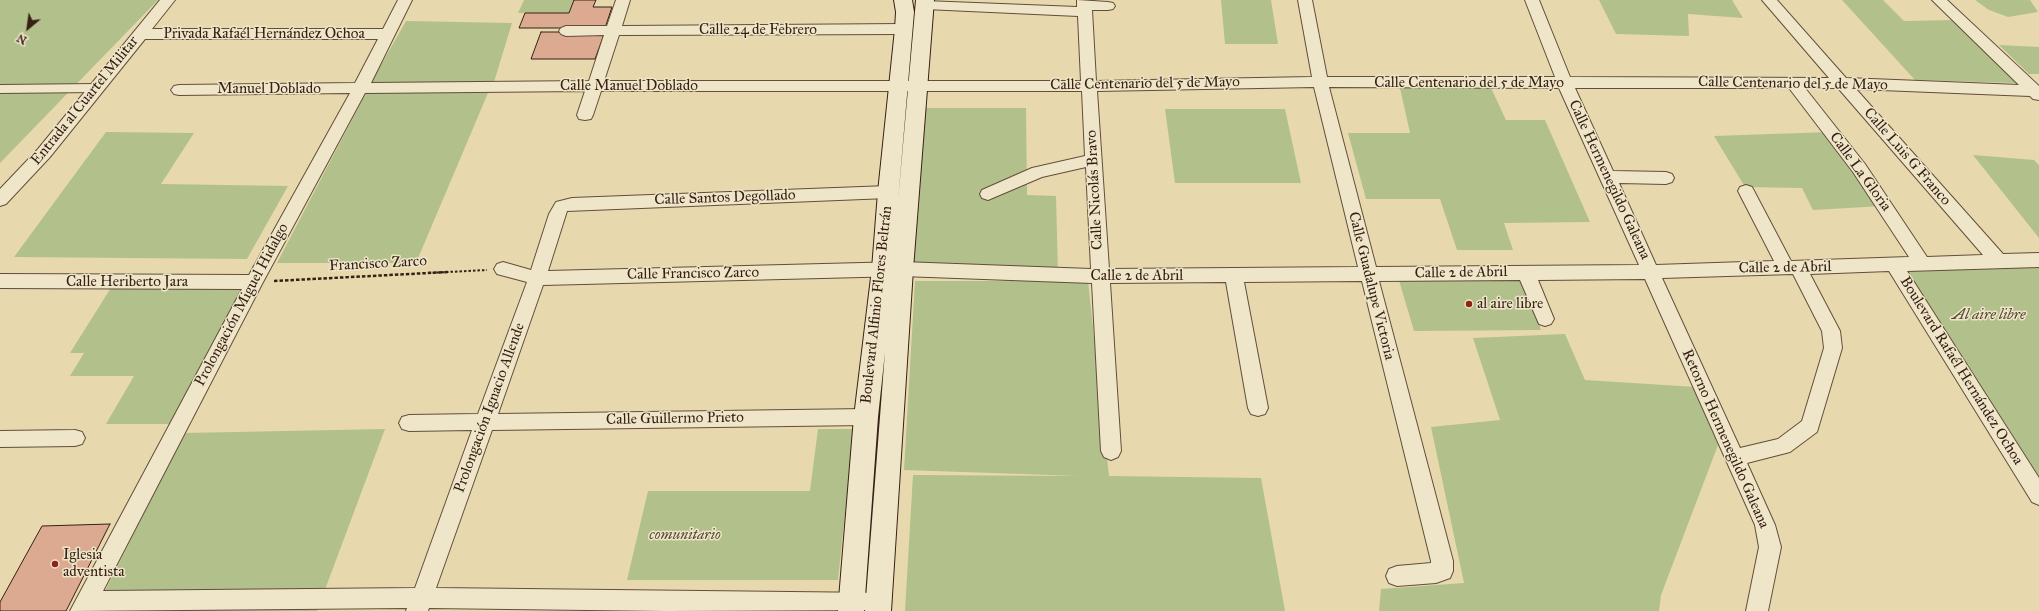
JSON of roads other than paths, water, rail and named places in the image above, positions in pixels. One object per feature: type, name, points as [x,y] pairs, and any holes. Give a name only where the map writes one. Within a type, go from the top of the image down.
[{"type":"street","name":"Entrada al Cuartel Militar","points":[[0,200],[7,195],[44,153],[168,0]]},
{"type":"street","name":"Prolongación Miguel Hidalgo","points":[[83,607],[254,282],[360,89],[405,0]]},
{"type":"street","points":[[585,114],[593,86],[623,0]]},
{"type":"street","name":"Boulevard Alfinio Flores Beltrán","points":[[878,607],[889,462],[893,269],[908,85],[904,29],[905,12],[903,0]]},
{"type":"street","name":"Calle Guadalupe Victoria","points":[[1305,0],[1320,82],[1442,561],[1442,571],[1436,573],[1398,576]]},
{"type":"street","name":"Calle Hermenegildo Galeana","points":[[1532,0],[1565,83],[1651,272]]},
{"type":"street","name":"Calle Luis G Franco","points":[[1769,0],[1998,260]]},
{"type":"street","points":[[1940,0],[2037,93]]},
{"type":"street","points":[[925,2],[1108,6]]},
{"type":"street","name":"Boulevard Alfinio Flores Beltrán","points":[[851,606],[866,417],[893,269],[888,192],[925,2]]},
{"type":"street","name":"Calle Nicolás Bravo","points":[[1084,6],[1111,451]]},
{"type":"street","name":"Calle 24 de Febrero","points":[[566,31],[904,29]]},
{"type":"street","name":"Privada Rafaél Hernández Ochoa","points":[[140,34],[388,34]]},
{"type":"street","name":"Calle Centenario del 5 de Mayo","points":[[908,85],[1089,86],[1320,82],[1843,83],[2037,93]]},
{"type":"street","name":"Calle La Gloria","points":[[1793,83],[1859,168],[1923,264]]},
{"type":"street","name":"Calle Manuel Doblado","points":[[360,89],[593,86],[908,85]]},
{"type":"street","name":"Manuel Doblado","points":[[179,90],[360,89]]},
{"type":"street","points":[[988,194],[1038,172],[1093,160]]},
{"type":"street","points":[[1608,177],[1666,178]]},
{"type":"street","points":[[1734,458],[1783,446],[1810,426],[1833,348],[1831,331],[1746,191]]},
{"type":"street","name":"Calle Santos Degollado","points":[[562,206],[572,204],[888,192]]},
{"type":"street","name":"Prolongación Ignacio Allende","points":[[419,604],[537,278],[557,214],[562,206]]},
{"type":"street","name":"Calle 2 de Abril","points":[[893,269],[1100,276],[1651,272],[1895,266],[1998,260],[2039,260]]},
{"type":"street","name":"Boulevard Rafaél Hernández Ochoa","points":[[1895,266],[2039,496]]},
{"type":"street","name":"Calle Francisco Zarco","points":[[503,269],[537,278],[893,269]]},
{"type":"street","points":[[1526,272],[1545,319]]},
{"type":"street","name":"Retorno Hermenegildo Galeana","points":[[1651,272],[1765,525],[1770,547],[1757,611]]},
{"type":"street","points":[[1234,275],[1258,408]]},
{"type":"street","name":"Calle Heriberto Jara","points":[[0,281],[254,282]]},
{"type":"street","name":"Calle Guillermo Prieto","points":[[409,423],[866,417]]},
{"type":"street","points":[[0,439],[75,438]]},
{"type":"street","points":[[862,462],[889,462]]},
{"type":"street","points":[[83,607],[419,604],[878,607]]},
{"type":"lane","points":[[0,89],[96,88]]},
{"type":"place","name":"al aire libre","points":[[1469,304]]},
{"type":"place","name":"Iglesia adventista","points":[[55,564]]},
{"type":"park label","name":"Al aire libre","points":[[1989,315]]},
{"type":"park label","name":"comunitario","points":[[685,535]]}]
